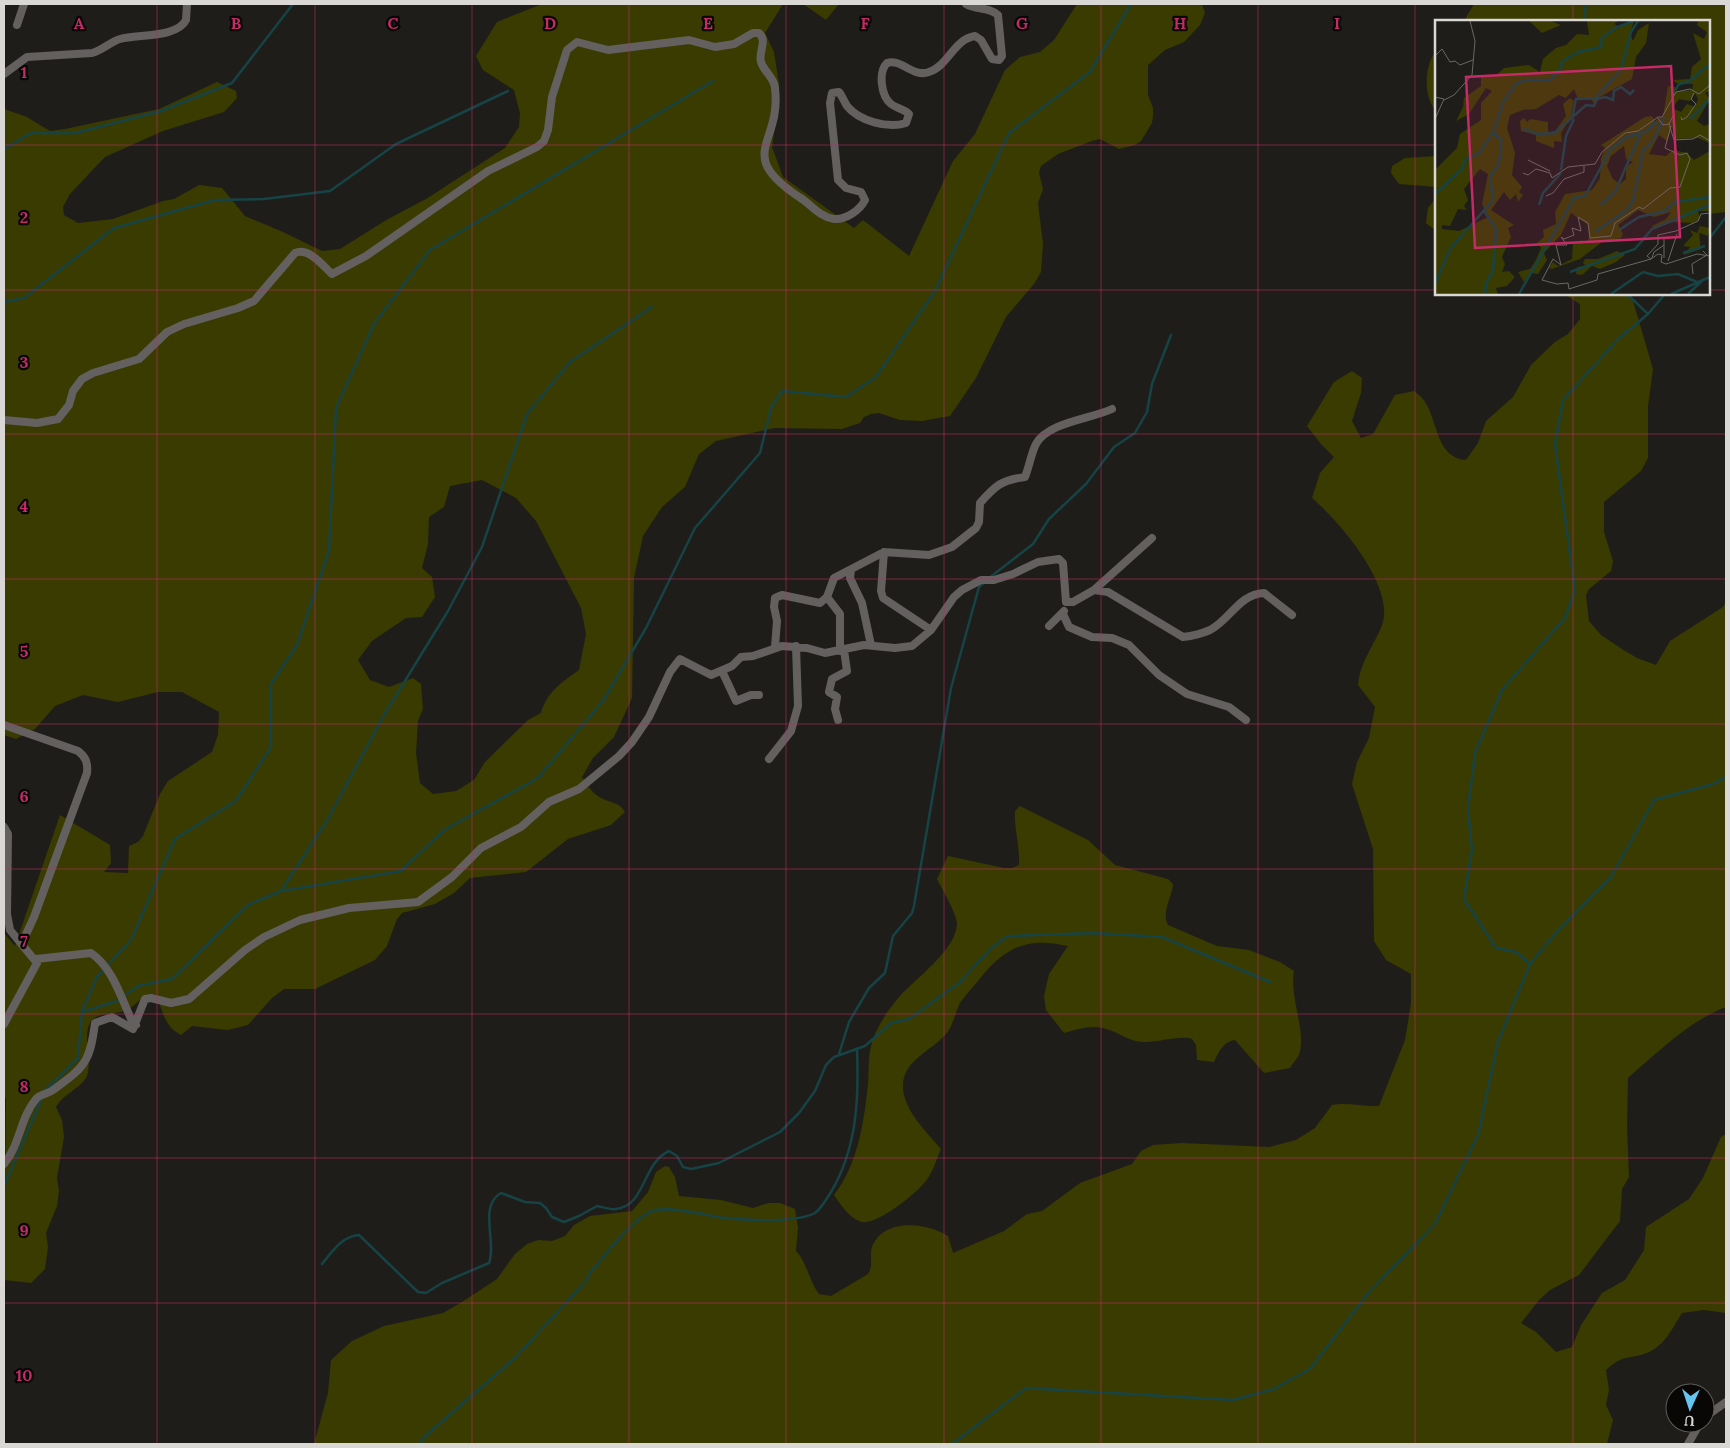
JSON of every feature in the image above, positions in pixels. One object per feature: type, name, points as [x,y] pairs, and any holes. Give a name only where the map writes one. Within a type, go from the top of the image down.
[{"type":"street","points":[[17,25],[24,4]]},
{"type":"street","points":[[4,74],[27,57],[92,53],[101,51],[118,39],[174,30],[186,20],[186,4]]},
{"type":"street","points":[[4,420],[36,423],[58,419],[69,404],[74,391],[82,380],[93,374],[139,359],[167,332],[184,324],[205,316],[238,308],[254,301],[295,253],[301,250],[307,252],[332,274],[366,256],[488,171],[537,147],[544,141],[548,130],[552,97],[568,50],[577,42],[608,50],[689,40],[715,47],[734,44],[753,33],[760,33],[763,38],[761,61],[775,86],[774,122],[763,156],[767,167],[785,188],[815,211],[834,219],[848,217],[864,200],[862,192],[846,188],[838,180],[830,103],[832,93],[839,92],[847,106],[856,115],[866,120],[896,124],[906,122],[909,114],[891,104],[884,94],[883,70],[887,63],[893,62],[916,72],[926,73],[937,68],[965,39],[975,36],[981,40],[992,59],[1001,59],[1002,32],[998,15],[992,11],[966,4]]},
{"type":"street","points":[[776,647],[777,622],[774,608],[775,598],[782,595],[820,603],[827,597],[834,578],[884,552],[929,555],[952,547],[976,528],[979,522],[980,503],[997,484],[1007,479],[1024,476],[1030,466],[1036,443],[1068,421],[1098,416],[1112,409]]},
{"type":"street","points":[[1050,626],[1063,614],[1068,603],[1094,590],[1152,538]]},
{"type":"street","points":[[884,552],[882,598],[931,630]]},
{"type":"street","points":[[4,1164],[10,1157],[26,1114],[38,1097],[52,1091],[77,1073],[86,1061],[91,1052],[95,1023],[98,1020],[110,1017],[131,1029],[136,1025],[145,1000],[151,998],[171,1003],[188,999],[245,950],[264,937],[300,920],[349,908],[418,902],[452,877],[481,848],[521,827],[548,802],[579,788],[619,756],[632,742],[649,717],[670,672],[680,659],[707,674],[722,671],[732,666],[741,656],[753,656],[776,647],[796,646],[825,652],[842,651],[870,645],[895,648],[912,646],[931,630],[954,597],[981,580],[994,580],[1013,574],[1038,562],[1058,559],[1064,563],[1065,598],[1068,603]]},
{"type":"street","points":[[851,570],[850,578],[862,603],[870,645]]},
{"type":"street","points":[[1094,590],[1108,592],[1183,637],[1211,630],[1244,600],[1256,594],[1264,593],[1292,616]]},
{"type":"street","points":[[827,597],[840,614],[842,651],[846,671],[832,679],[829,692],[837,697],[834,709],[838,720]]},
{"type":"street","points":[[1063,614],[1069,627],[1092,637],[1112,638],[1129,645],[1159,675],[1187,694],[1229,707],[1246,720]]},
{"type":"street","points":[[770,759],[791,731],[798,706],[796,646]]},
{"type":"street","points":[[722,671],[736,701],[751,695],[760,695]]},
{"type":"street","points":[[4,725],[78,751],[86,758],[88,765],[87,773],[34,917],[22,943]]},
{"type":"street","points":[[4,827],[8,834],[7,914],[10,930],[36,959],[36,967],[4,1024]]},
{"type":"street","points":[[4,936],[10,930]]},
{"type":"street","points":[[36,959],[91,953],[100,959],[108,970],[132,1021],[136,1025]]},
{"type":"street","points":[[1715,1410],[1726,1402]]},
{"type":"street","points":[[1688,1444],[1694,1433]]},
{"type":"shaded area","points":[[542,4],[783,4],[765,33],[774,52],[779,84],[778,108],[772,147],[783,177],[854,228],[863,220],[909,256],[953,161],[975,134],[1005,70],[1020,57],[1040,52],[1054,40],[1077,4],[1202,4],[1205,13],[1200,25],[1184,42],[1165,50],[1148,65],[1148,95],[1153,108],[1153,116],[1152,123],[1141,141],[1135,145],[1119,149],[1100,139],[1092,141],[1058,154],[1041,166],[1039,173],[1043,189],[1038,203],[1043,244],[1041,272],[1034,284],[1006,317],[976,378],[950,416],[922,421],[900,420],[879,413],[864,417],[860,423],[842,429],[774,428],[716,441],[699,454],[685,487],[662,507],[643,536],[634,578],[632,698],[614,737],[593,758],[582,777],[595,794],[617,804],[625,812],[611,825],[568,839],[526,872],[470,878],[454,893],[435,904],[402,913],[397,919],[387,946],[375,960],[315,989],[284,989],[272,998],[248,1025],[228,1030],[192,1026],[181,1035],[171,1028],[168,1023],[157,995],[149,995],[142,998],[125,1011],[101,1015],[92,1020],[87,1031],[89,1067],[86,1078],[62,1099],[56,1107],[62,1120],[64,1137],[57,1178],[59,1191],[57,1206],[46,1233],[48,1247],[45,1269],[31,1283],[4,1280],[6,1098],[4,1097],[4,933],[15,946],[60,815],[110,845],[111,863],[104,872],[128,873],[129,846],[138,842],[143,836],[160,794],[168,781],[212,752],[218,735],[219,712],[182,692],[158,692],[118,702],[83,695],[55,706],[35,729],[16,739],[4,735],[4,109],[27,117],[50,131],[159,109],[217,82],[236,91],[237,98],[224,112],[163,131],[105,157],[70,194],[63,207],[64,215],[78,223],[113,219],[163,201],[174,199],[199,185],[222,188],[245,216],[322,251],[340,249],[388,219],[426,199],[505,148],[519,127],[520,113],[514,90],[483,70],[476,56],[497,22]],"holes":[[[482,480],[516,498],[536,521],[581,608],[586,634],[579,670],[551,694],[541,713],[528,720],[485,762],[474,780],[456,791],[433,794],[420,783],[416,753],[418,721],[423,709],[421,684],[413,678],[389,687],[370,680],[358,660],[372,641],[406,618],[422,617],[435,597],[432,577],[422,568],[428,544],[429,517],[444,507],[450,486]]]},
{"type":"shaded area","points":[[803,4],[839,4],[826,20]]},
{"type":"shaded area","points":[[1474,4],[1726,4],[1726,212],[1710,214],[1710,20],[1465,20]]},
{"type":"shaded area","points":[[1435,52],[1435,110],[1427,89],[1427,73]]},
{"type":"shaded area","points":[[1435,156],[1435,187],[1399,184],[1391,173],[1392,166],[1405,158]]},
{"type":"shaded area","points":[[1435,199],[1435,230],[1426,223],[1428,208]]},
{"type":"shaded area","points":[[1566,295],[1631,295],[1653,369],[1648,406],[1648,458],[1641,471],[1604,502],[1604,532],[1613,561],[1611,571],[1589,589],[1586,595],[1589,621],[1601,635],[1622,649],[1637,658],[1656,665],[1670,641],[1723,607],[1726,602],[1726,1007],[1699,1020],[1662,1048],[1628,1078],[1627,1128],[1629,1177],[1622,1189],[1620,1221],[1579,1275],[1550,1290],[1539,1300],[1521,1323],[1536,1332],[1556,1352],[1572,1347],[1581,1325],[1602,1293],[1625,1280],[1644,1250],[1646,1227],[1689,1199],[1703,1178],[1721,1137],[1726,1134],[1726,1313],[1704,1310],[1682,1313],[1668,1335],[1655,1349],[1642,1355],[1618,1361],[1606,1370],[1609,1390],[1606,1405],[1613,1420],[1607,1444],[314,1444],[328,1393],[331,1360],[352,1341],[384,1326],[443,1313],[497,1279],[515,1254],[527,1244],[538,1240],[552,1241],[565,1236],[574,1225],[590,1216],[632,1211],[648,1192],[656,1172],[665,1166],[669,1167],[675,1177],[679,1196],[721,1200],[753,1208],[768,1203],[780,1203],[795,1209],[798,1228],[796,1251],[800,1255],[819,1294],[831,1296],[868,1274],[871,1267],[872,1247],[878,1237],[896,1227],[918,1226],[929,1228],[948,1236],[953,1253],[1004,1231],[1027,1214],[1042,1211],[1080,1183],[1132,1164],[1141,1151],[1153,1145],[1182,1143],[1269,1147],[1296,1140],[1315,1128],[1332,1105],[1379,1106],[1405,1040],[1411,1003],[1411,974],[1386,960],[1374,941],[1373,849],[1352,784],[1357,762],[1369,738],[1375,707],[1358,685],[1359,677],[1364,661],[1382,625],[1384,610],[1381,592],[1362,556],[1350,538],[1312,498],[1320,473],[1334,457],[1307,426],[1334,382],[1352,371],[1362,378],[1361,393],[1352,421],[1361,438],[1373,434],[1395,395],[1414,391],[1423,399],[1429,410],[1443,446],[1456,458],[1466,460],[1478,443],[1486,421],[1513,397],[1531,365],[1555,342],[1568,334],[1580,319],[1580,304]]},
{"type":"shaded area","points":[[1020,806],[1088,840],[1115,865],[1168,879],[1173,884],[1166,910],[1168,925],[1217,946],[1249,950],[1280,962],[1294,971],[1294,991],[1301,1036],[1299,1055],[1290,1068],[1264,1073],[1235,1040],[1224,1045],[1214,1062],[1197,1060],[1196,1045],[1192,1039],[1187,1038],[1142,1042],[1131,1040],[1107,1029],[1097,1027],[1083,1028],[1064,1033],[1046,1010],[1044,996],[1049,974],[1068,946],[1042,943],[1020,946],[1001,957],[991,966],[960,1003],[946,1034],[908,1068],[903,1085],[907,1103],[916,1120],[941,1149],[930,1175],[917,1191],[888,1213],[869,1222],[862,1222],[853,1218],[834,1195],[849,1170],[862,1128],[868,1084],[869,1055],[873,1040],[882,1020],[895,1002],[943,954],[955,934],[957,924],[955,914],[937,879],[948,856],[1004,868],[1012,868],[1019,865],[1015,811]]},
{"type":"waterway","points":[[4,149],[31,133],[75,133],[161,111],[232,83],[293,4]]},
{"type":"waterway","points":[[45,1090],[78,1058],[82,1012],[117,1001],[138,986],[172,979],[248,905],[281,891],[401,871],[444,830],[538,778],[603,701],[646,628],[695,528],[760,453],[771,408],[782,391],[846,397],[876,377],[935,291],[1009,133],[1090,72],[1131,4]]},
{"type":"waterway","points":[[1584,20],[1586,4]]},
{"type":"waterway","points":[[82,1011],[97,977],[131,940],[175,839],[236,801],[271,747],[271,684],[297,645],[329,551],[336,408],[374,324],[430,250],[713,81]]},
{"type":"waterway","points":[[4,302],[24,298],[114,228],[215,200],[264,199],[330,191],[396,144],[508,91]]},
{"type":"waterway","points":[[1710,238],[1726,217]]},
{"type":"waterway","points":[[1628,295],[1648,314]]},
{"type":"waterway","points":[[1530,964],[1516,952],[1496,948],[1464,899],[1472,850],[1468,809],[1475,753],[1502,690],[1565,618],[1575,590],[1555,444],[1563,400],[1617,340],[1648,314],[1664,295]]},
{"type":"waterway","points":[[281,891],[328,819],[384,715],[448,611],[482,547],[527,414],[570,362],[652,307]]},
{"type":"waterway","points":[[989,578],[1033,544],[1049,519],[1086,484],[1114,447],[1135,433],[1147,412],[1152,384],[1171,335]]},
{"type":"waterway","points":[[839,1054],[849,1022],[869,988],[885,973],[893,936],[912,913],[951,688],[979,587],[985,582]]},
{"type":"waterway","points":[[952,1444],[1026,1388],[1233,1400],[1274,1389],[1310,1369],[1370,1291],[1435,1224],[1478,1135],[1498,1042],[1530,964],[1554,935],[1611,877],[1654,800],[1713,784],[1726,777]]},
{"type":"waterway","points":[[322,1264],[342,1241],[359,1235],[418,1292],[426,1293],[442,1283],[489,1263],[491,1254],[489,1215],[494,1199],[501,1193],[525,1202],[540,1203],[552,1217],[564,1222],[597,1206],[609,1209],[626,1206],[639,1192],[648,1174],[660,1157],[669,1151],[677,1156],[683,1167],[691,1169],[719,1163],[780,1132],[799,1113],[815,1091],[826,1065],[834,1057],[865,1046],[891,1023],[909,1019],[959,983],[991,948],[1008,936],[1094,933],[1162,937],[1270,982]]},
{"type":"waterway","points":[[421,1444],[423,1438],[516,1357],[586,1281],[589,1274],[617,1240],[641,1217],[650,1212],[666,1209],[725,1218],[771,1220],[784,1220],[815,1213],[824,1203],[840,1175],[851,1141],[857,1105],[857,1050]]},
{"type":"waterway","points":[[4,1186],[42,1098]]}]
